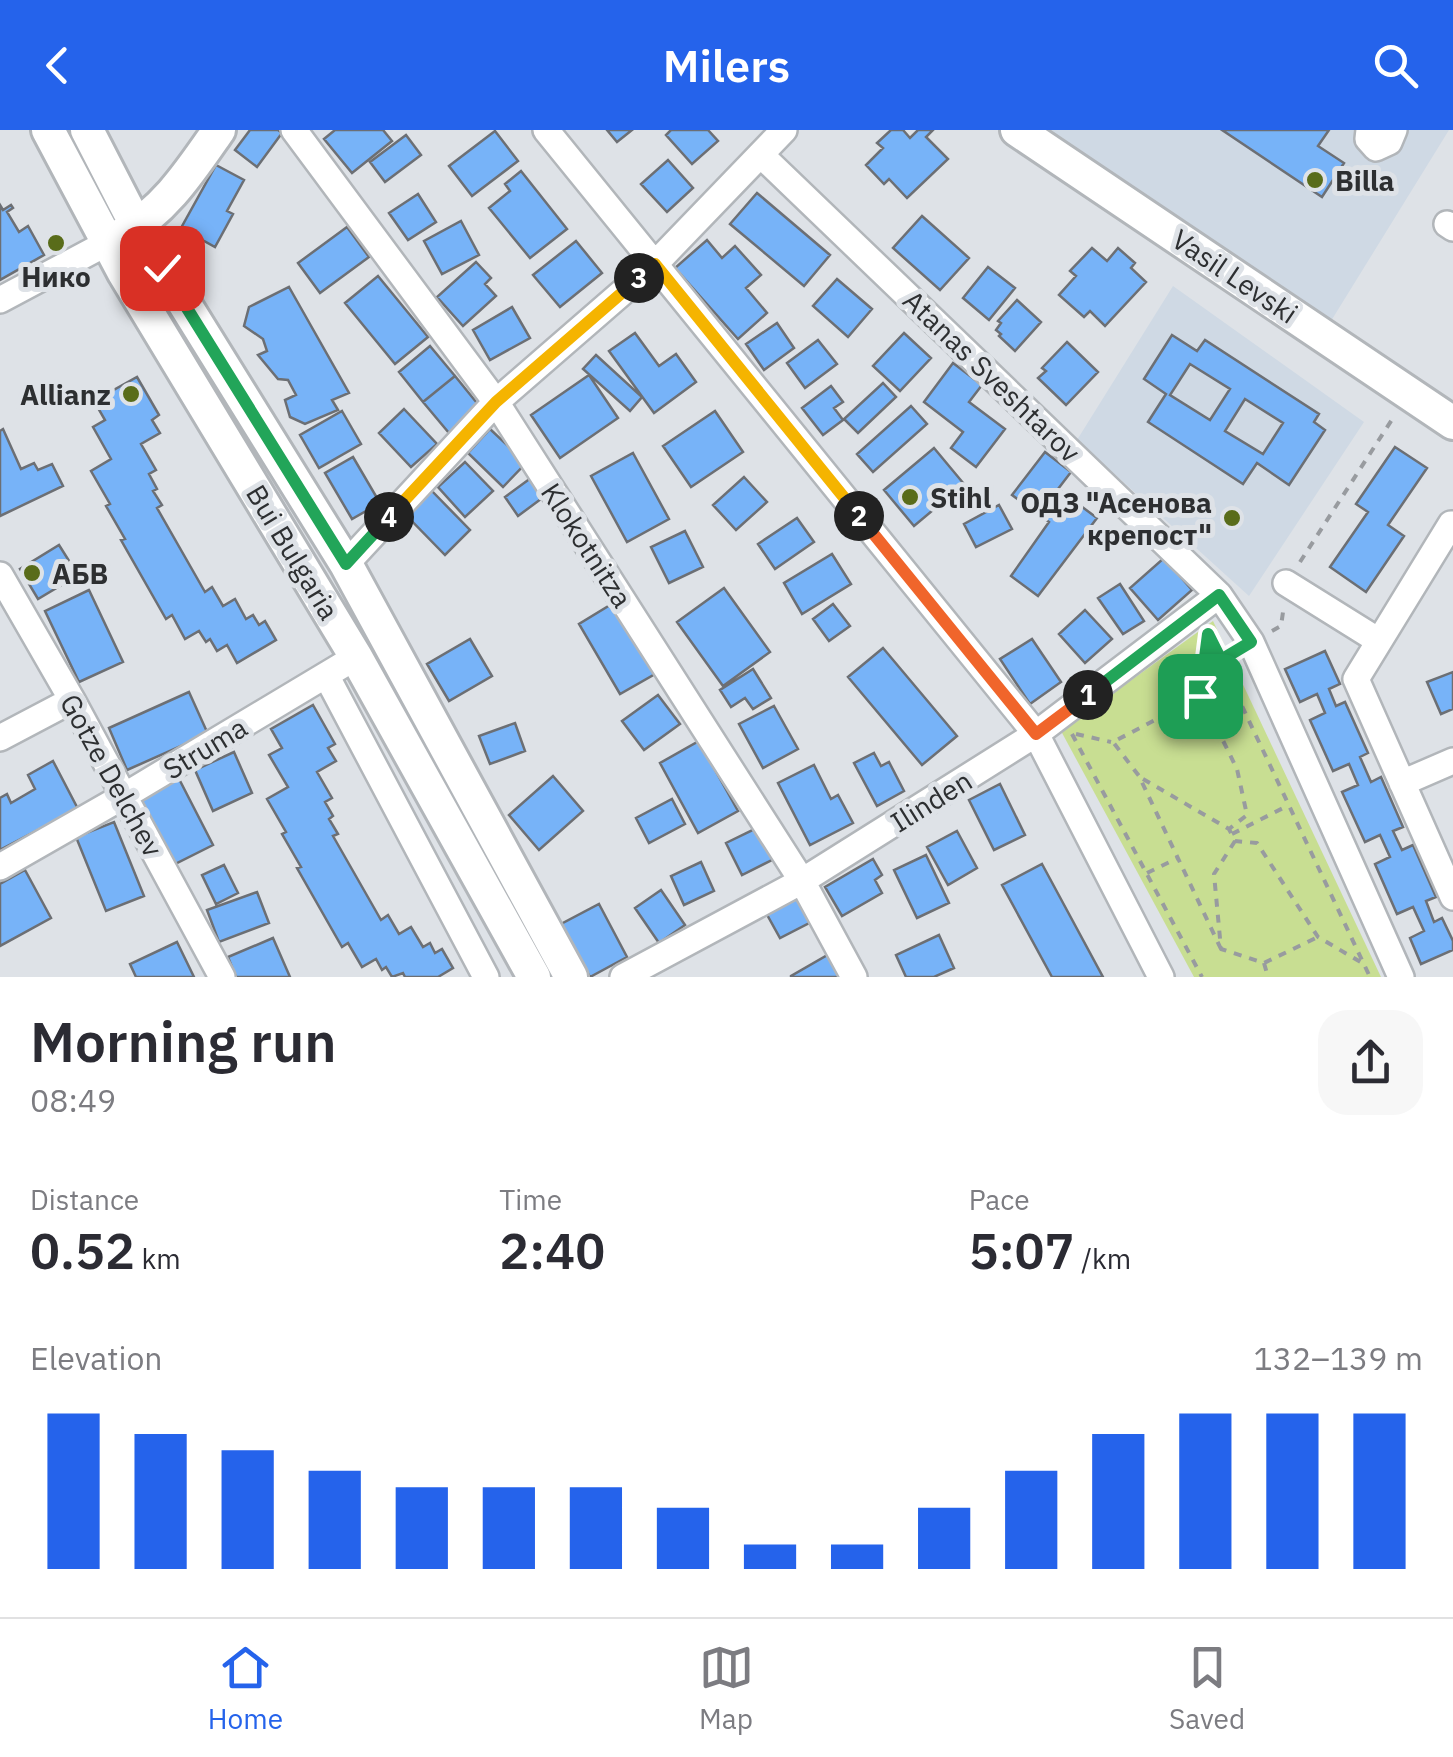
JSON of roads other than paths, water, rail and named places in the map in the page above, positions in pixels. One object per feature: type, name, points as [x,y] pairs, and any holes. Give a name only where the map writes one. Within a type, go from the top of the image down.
[{"type":"main road","name":"Bui Bulgaria","points":[[48,130],[107,243],[356,657],[534,977]]},
{"type":"main road","name":"Bui Bulgaria","points":[[87,130],[137,227],[346,564],[571,977]]},
{"type":"main road","points":[[107,243],[137,227],[179,188],[219,130]]},
{"type":"main road","name":"Vasil Levski","points":[[1017,130],[1453,423]]},
{"type":"street","name":"Klokotnitza","points":[[294,130],[496,402],[802,881],[854,977]]},
{"type":"street","points":[[546,130],[1036,734],[1161,977]]},
{"type":"street","points":[[346,564],[496,402],[655,264],[784,130]]},
{"type":"street","points":[[1369,130],[1368,139],[1376,148],[1389,142],[1394,130]]},
{"type":"street","name":"Atanas Sveshtarov","points":[[761,155],[1219,595],[1251,642],[1402,977]]},
{"type":"street","points":[[0,300],[107,243]]},
{"type":"street","points":[[1451,524],[1356,680],[1453,897]]},
{"type":"street","name":"Gotze Delchev","points":[[0,575],[222,977]]},
{"type":"street","points":[[1286,583],[1380,640]]},
{"type":"street","name":"Ilinden","points":[[623,977],[802,881],[1036,734],[1219,595]]},
{"type":"street","name":"Struma","points":[[0,867],[356,657]]},
{"type":"street","points":[[326,675],[486,977]]},
{"type":"street","points":[[0,738],[72,700]]},
{"type":"street","points":[[1402,783],[1453,762]]},
{"type":"place","name":"Billa","points":[[1315,180]]},
{"type":"place","name":"Нико","points":[[56,243]]},
{"type":"place","name":"Allianz","points":[[131,394]]},
{"type":"place","name":"Stihl","points":[[910,497]]},
{"type":"place","name":"ОДЗ \"Асенова крепост\"","points":[[1232,518]]},
{"type":"place","name":"АБВ","points":[[32,573]]}]
